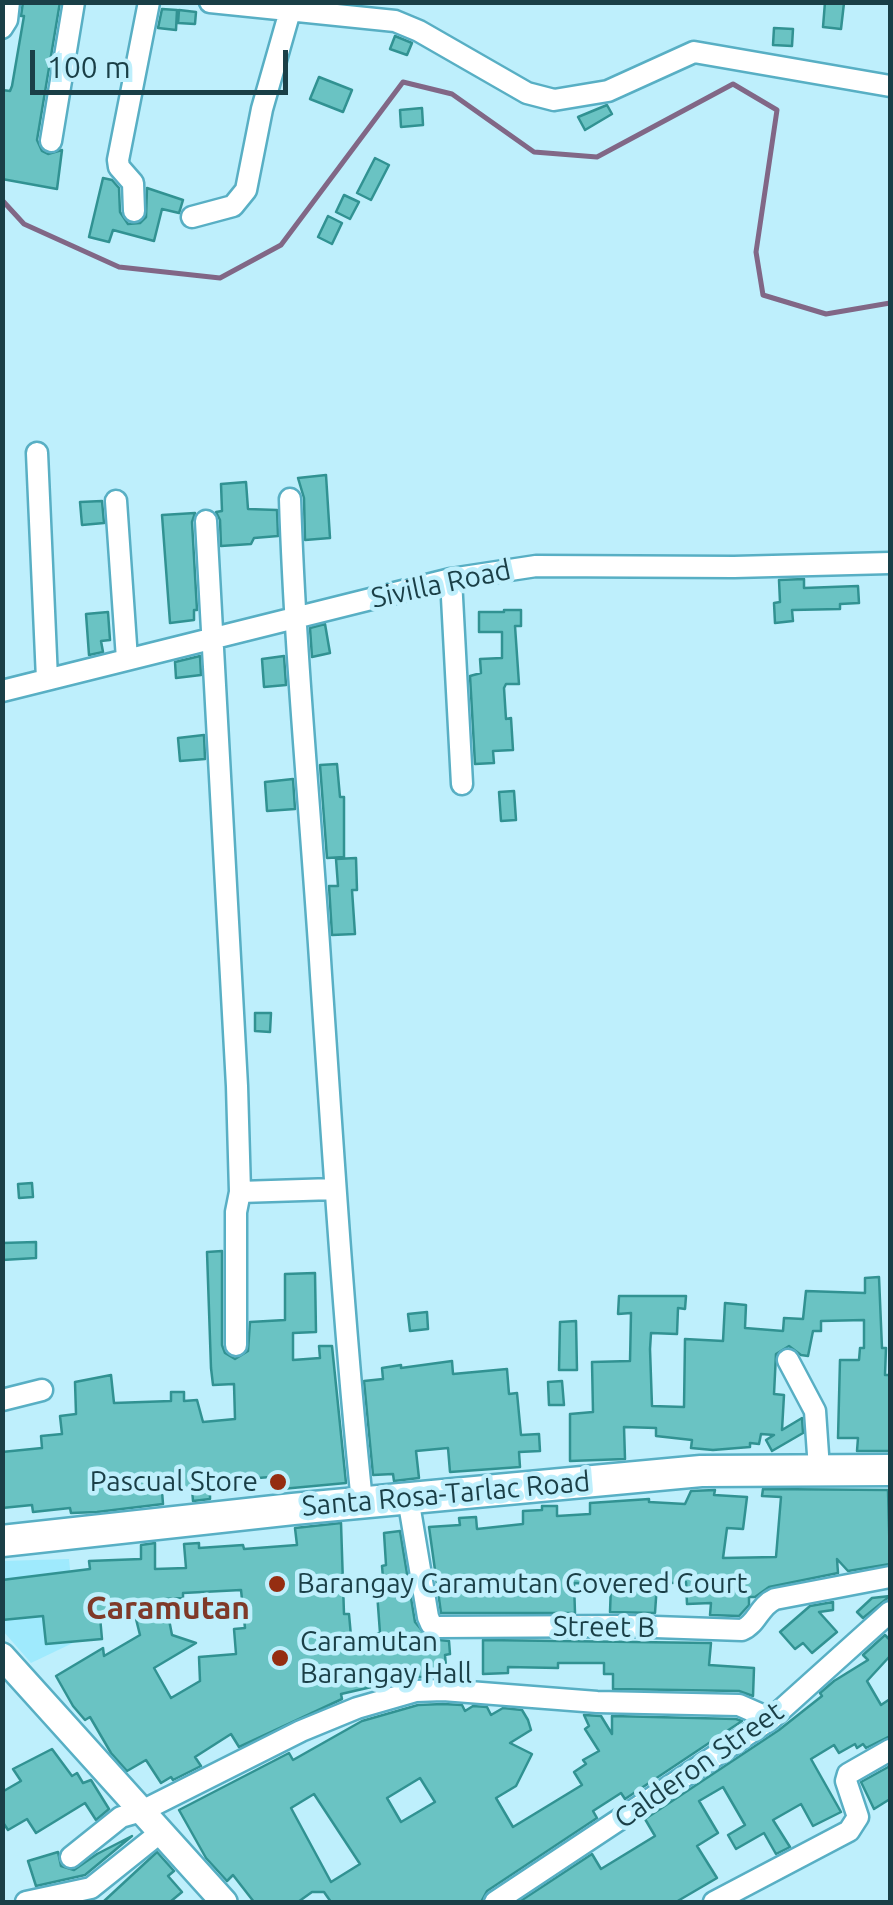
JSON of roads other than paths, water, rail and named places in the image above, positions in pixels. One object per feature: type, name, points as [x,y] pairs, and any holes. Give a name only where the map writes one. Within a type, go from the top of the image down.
[{"type":"highway","name":"Santa Rosa-Tarlac Road","points":[[2,1541],[700,1471],[890,1470]]},
{"type":"main road","points":[[2,1656],[224,1902]]},
{"type":"street","points":[[2,28],[7,20],[8,2]]},
{"type":"street","points":[[51,140],[74,2]]},
{"type":"street","points":[[134,211],[133,183],[119,168],[118,160],[150,2]]},
{"type":"street","points":[[210,2],[290,11],[317,8],[396,21],[419,30],[527,93],[554,100],[608,90],[694,52],[890,86]]},
{"type":"street","points":[[192,217],[233,206],[246,190],[262,109],[290,11]]},
{"type":"street","points":[[36,453],[47,680]]},
{"type":"street","points":[[290,499],[294,618],[342,1316],[362,1502]]},
{"type":"street","points":[[116,501],[128,659]]},
{"type":"street","points":[[206,521],[240,1192],[236,1212],[236,1344]]},
{"type":"street","name":"Sivilla Road","points":[[2,691],[451,580],[536,566],[890,563]]},
{"type":"street","points":[[451,580],[462,784]]},
{"type":"street","points":[[240,1192],[334,1189]]},
{"type":"street","points":[[788,1360],[815,1411],[819,1469]]},
{"type":"street","points":[[2,1400],[42,1390]]},
{"type":"street","name":"Street B","points":[[408,1498],[428,1618],[436,1627],[573,1625],[742,1630],[753,1623],[766,1603],[775,1599],[890,1577]]},
{"type":"street","name":"Calderon Street","points":[[494,1902],[770,1719],[890,1612]]},
{"type":"street","points":[[71,1857],[120,1817],[142,1812],[301,1731],[357,1708],[416,1692],[442,1690],[597,1702],[740,1705],[770,1719]]},
{"type":"street","points":[[714,1902],[849,1830],[858,1817],[846,1782],[848,1774],[890,1750]]},
{"type":"street","points":[[26,1902],[91,1888],[160,1832]]},
{"type":"waterway","points":[[2,200],[24,224],[119,267],[220,278],[281,245],[403,82],[452,94],[534,152],[597,157],[733,84],[777,110],[756,252],[763,295],[826,314],[890,303]]},
{"type":"place","name":"Pascual Store","points":[[278,1482]]},
{"type":"place","name":"Barangay Caramutan Covered Court","points":[[277,1584]]},
{"type":"place","name":"Caramutan Barangay Hall","points":[[280,1658]]},
{"type":"district","name":"Caramutan","points":[[168,1608]]}]
